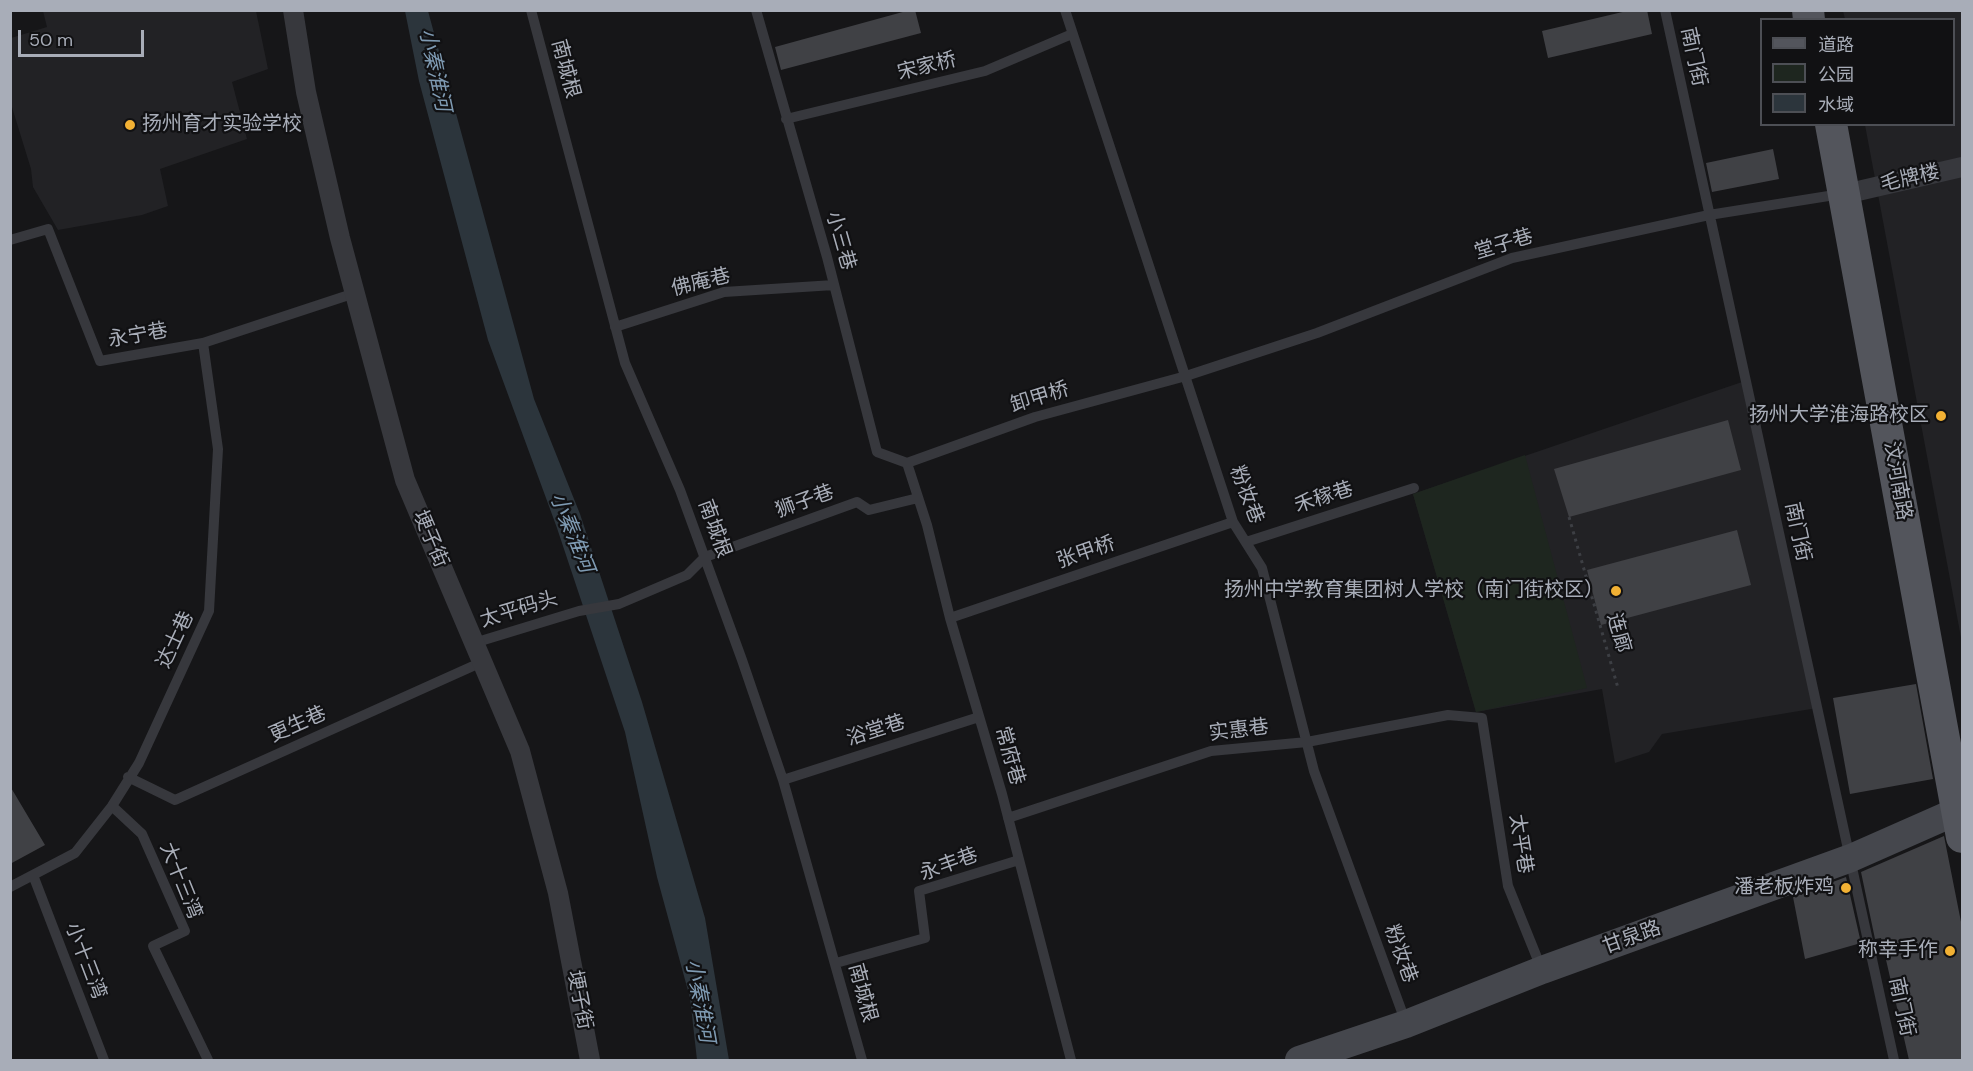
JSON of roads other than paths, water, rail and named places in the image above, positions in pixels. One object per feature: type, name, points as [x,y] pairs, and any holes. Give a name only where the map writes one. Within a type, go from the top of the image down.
[{"type":"main road","name":"汶河南路","points":[[1832,126],[1851,192],[1962,743]]},
{"type":"main road","name":"汶河南路","points":[[1846,126],[1851,192],[1961,819]]},
{"type":"street","name":"埂子街","points":[[293,10],[306,92],[355,293],[405,480],[520,750],[555,882],[590,1060]]},
{"type":"street","name":"毛牌楼","points":[[1851,192],[1962,167]]},
{"type":"street","name":"甘泉路","points":[[1312,1058],[1406,1024],[1542,970],[1961,819]]},
{"type":"lane","name":"南城根","points":[[531,10],[625,363],[680,490],[783,780],[862,1060]]},
{"type":"lane","name":"小三巷","points":[[756,10],[834,285],[877,452],[907,463]]},
{"type":"lane","name":"粉妆巷","points":[[1065,10],[1233,522],[1262,568],[1314,771],[1406,1024]]},
{"type":"lane","name":"南门街","points":[[1665,10],[1894,1060]]},
{"type":"lane","name":"宋家桥","points":[[786,119],[985,71],[1072,34]]},
{"type":"lane","name":"堂子巷","points":[[1186,376],[1317,333],[1512,258],[1709,215],[1851,192]]},
{"type":"lane","name":"永宁巷","points":[[10,240],[48,229],[100,361],[203,343],[355,293]]},
{"type":"lane","name":"佛庵巷","points":[[615,327],[724,292],[834,285]]},
{"type":"lane","name":"达士巷","points":[[10,887],[75,853],[112,806],[139,762],[209,611],[218,449],[203,343]]},
{"type":"lane","name":"卸甲桥","points":[[907,463],[1035,417],[1186,376]]},
{"type":"lane","name":"常府巷","points":[[907,463],[1008,818],[1071,1060]]},
{"type":"lane","name":"禾稼巷","points":[[1246,542],[1414,488]]},
{"type":"lane","name":"狮子巷","points":[[705,557],[857,502],[869,510],[918,498]]},
{"type":"lane","name":"张甲桥","points":[[950,618],[1233,522]]},
{"type":"lane","name":"太平码头","points":[[474,643],[579,611],[619,604],[687,575],[705,557]]},
{"type":"lane","name":"更生巷","points":[[128,777],[175,800],[482,662]]},
{"type":"lane","name":"实惠巷","points":[[1008,818],[1211,751],[1306,742],[1448,715],[1482,718]]},
{"type":"lane","name":"浴堂巷","points":[[783,780],[980,717]]},
{"type":"lane","name":"太平巷","points":[[1482,718],[1508,886],[1542,970]]},
{"type":"lane","name":"大十三湾","points":[[112,806],[142,834],[185,931],[153,946],[208,1060]]},
{"type":"lane","name":"永丰巷","points":[[836,963],[925,938],[919,891],[1019,860]]},
{"type":"lane","name":"小十三湾","points":[[33,875],[104,1060]]},
{"type":"water","name":"小秦淮河","points":[[405,11],[428,11],[534,399],[580,514],[642,702],[705,918],[729,1060],[697,1060],[690,998],[657,877],[625,732],[557,528],[488,340],[419,81]]},
{"type":"place","name":"扬州育才实验学校","points":[[130,125]]},
{"type":"place","name":"扬州大学淮海路校区","points":[[1941,416]]},
{"type":"place","name":"扬州中学教育集团树人学校（南门街校区）","points":[[1616,591]]},
{"type":"place","name":"潘老板炸鸡","points":[[1846,888]]},
{"type":"place","name":"称幸手作","points":[[1950,951]]}]
